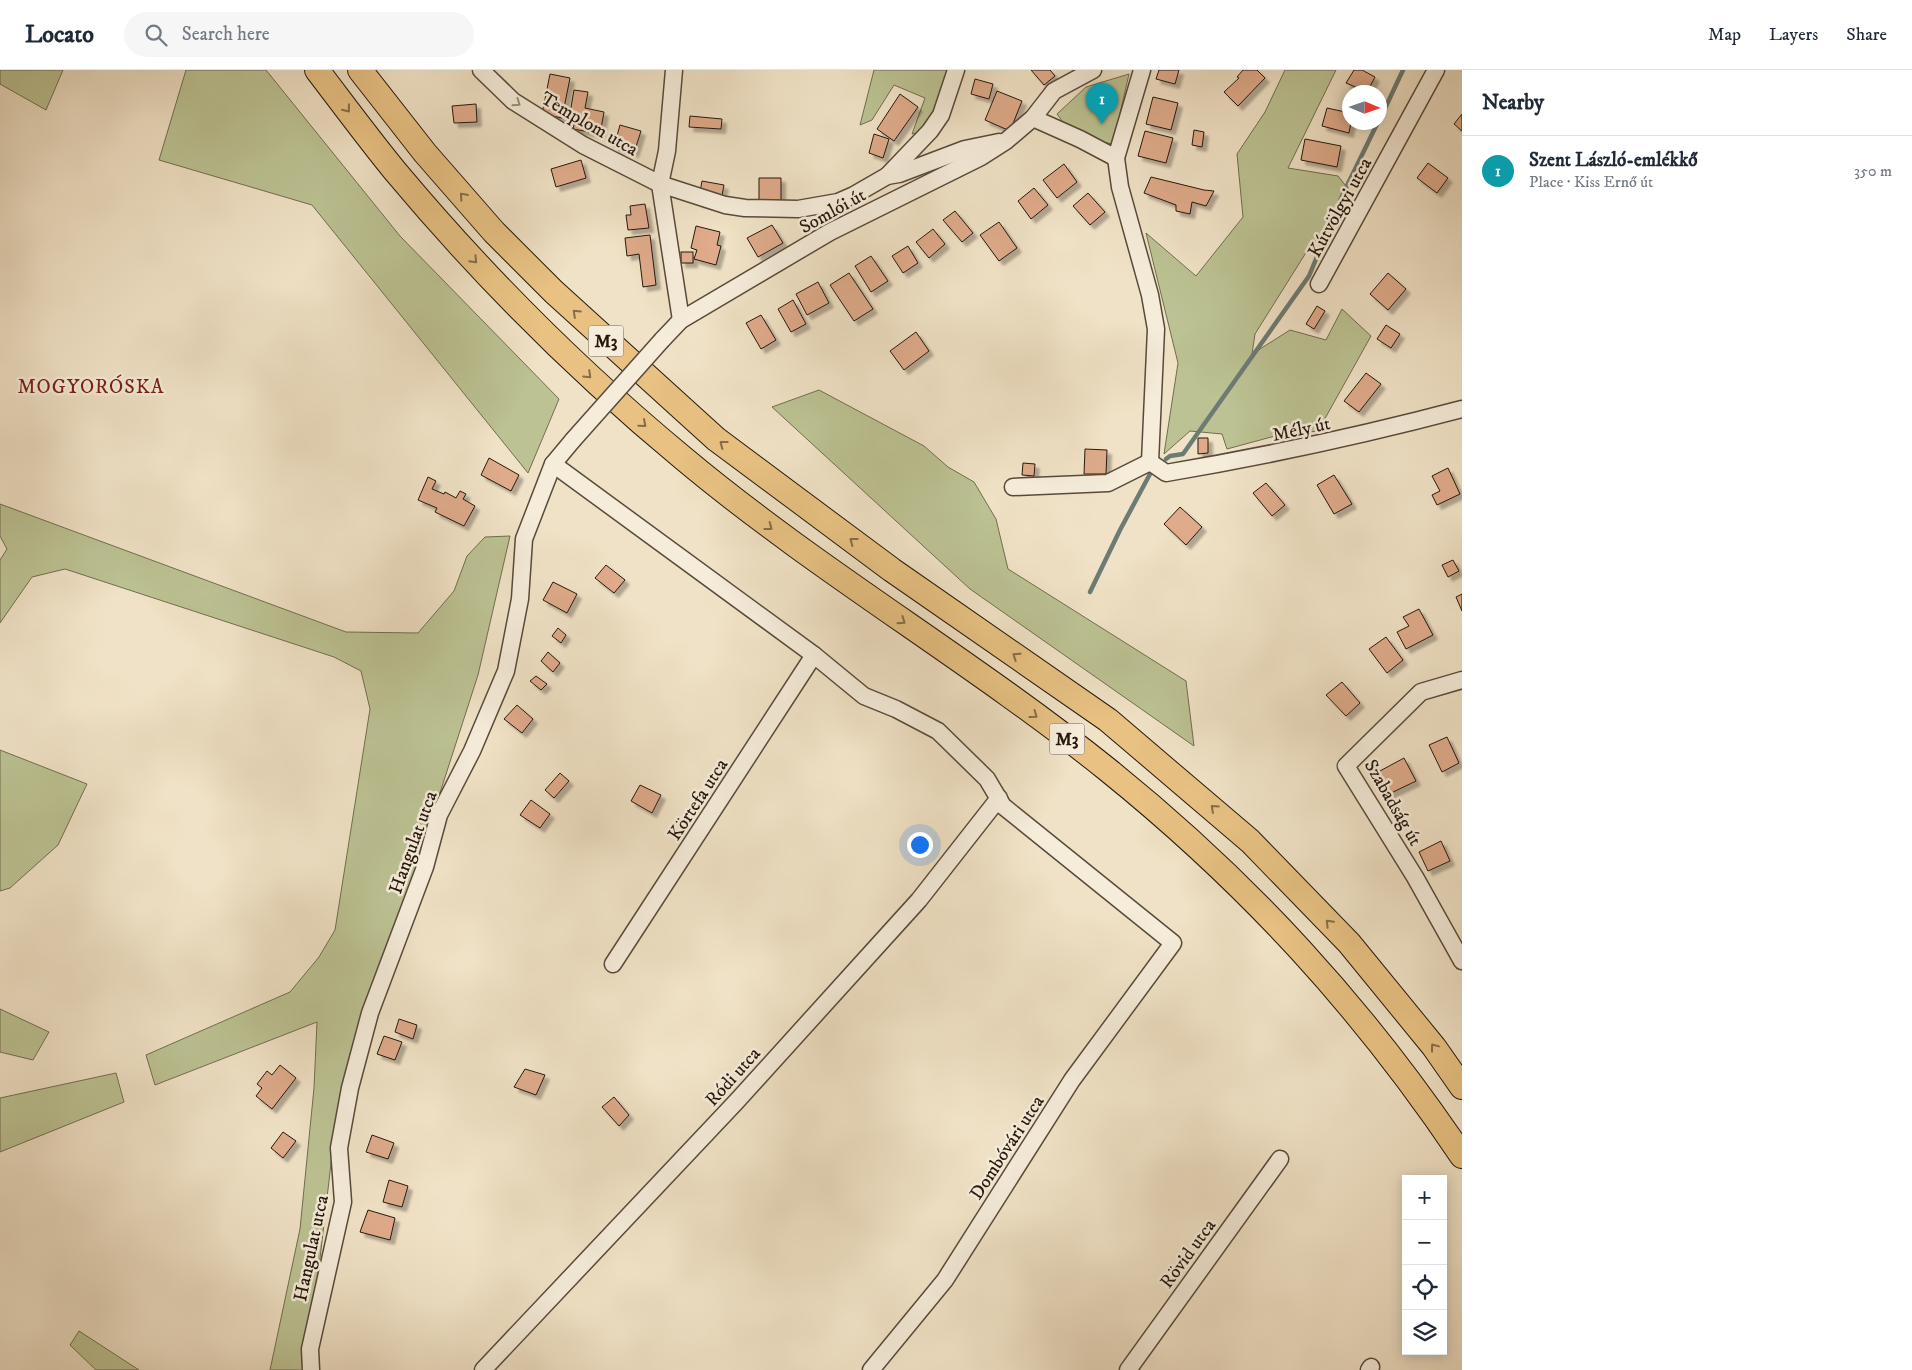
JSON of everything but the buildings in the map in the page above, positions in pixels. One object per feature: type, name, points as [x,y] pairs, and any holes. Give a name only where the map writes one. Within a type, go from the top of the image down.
[{"type":"highway","name":"M3","points":[[317,70],[395,170],[467,252],[606,392],[684,459],[768,526],[1105,767],[1184,832],[1284,930],[1367,1026],[1404,1071],[1462,1156]]},
{"type":"highway","name":"M3","points":[[360,70],[425,153],[494,232],[554,292],[716,439],[892,570],[1108,720],[1250,841],[1349,943],[1398,1001],[1462,1087]]},
{"type":"street","name":"Templom utca","points":[[481,70],[513,101],[583,145],[660,184]]},
{"type":"street","name":"Templom utca","points":[[674,70],[672,108],[660,184],[681,320]]},
{"type":"street","name":"Somlói út","points":[[660,184],[725,205],[805,209],[838,202],[887,176],[936,123],[950,92],[956,70]]},
{"type":"street","name":"Somlói út","points":[[681,320],[830,232],[981,157],[1006,141],[1033,118],[1054,91],[1093,70]]},
{"type":"street","points":[[1013,487],[1108,483],[1150,462],[1156,329],[1150,296],[1120,187],[1116,158],[1142,70]]},
{"type":"street","name":"Kútvölgyi utca","points":[[1319,284],[1436,70]]},
{"type":"street","points":[[1033,118],[1116,158]]},
{"type":"street","name":"Somlói út","points":[[887,176],[899,174],[965,149],[1006,141]]},
{"type":"street","name":"Hangulat utca","points":[[311,1370],[310,1349],[343,1202],[339,1148],[350,1088],[370,1013],[425,866],[439,815],[472,751],[506,671],[520,599],[524,539],[554,464],[573,440],[681,320]]},
{"type":"street","name":"Mély út","points":[[1150,462],[1166,472],[1250,459],[1368,434],[1462,409]]},
{"type":"street","points":[[554,464],[814,655],[864,696],[896,709],[938,731],[987,779],[999,798]]},
{"type":"street","name":"Körtefa utca","points":[[613,964],[814,655]]},
{"type":"street","name":"Szabadság út","points":[[1462,680],[1421,692],[1346,766],[1415,877],[1462,961]]},
{"type":"street","name":"Dombóvári utca","points":[[871,1370],[945,1280],[1072,1080],[1174,944],[1003,806],[999,798]]},
{"type":"street","name":"Ródi utca","points":[[483,1370],[736,1102],[919,900],[999,798]]},
{"type":"street","name":"Rövid utca","points":[[1128,1370],[1280,1159]]},
{"type":"green space","points":[[0,70],[63,70],[46,110],[0,84]]},
{"type":"green space","points":[[186,70],[266,70],[400,236],[559,399],[528,473],[312,205],[159,160]]},
{"type":"green space","points":[[874,70],[950,70],[925,131],[912,134],[925,98],[894,85],[872,120],[860,125]]},
{"type":"green space","points":[[1285,70],[1336,70],[1288,168],[1338,176],[1354,196],[1307,251],[1255,334],[1252,354],[1290,330],[1326,340],[1342,309],[1371,336],[1318,431],[1275,436],[1227,449],[1222,434],[1190,431],[1164,454],[1178,363],[1146,233],[1196,276],[1243,217],[1237,154],[1265,112]]},
{"type":"green space","points":[[1129,74],[1113,144],[1074,137],[1057,114],[1086,87]]},
{"type":"green space","points":[[819,390],[924,446],[948,467],[974,482],[996,519],[1008,569],[1186,681],[1194,746],[970,589],[772,407]]},
{"type":"green space","points":[[0,504],[346,632],[418,633],[454,591],[467,556],[485,537],[510,536],[478,675],[337,1112],[307,1370],[270,1370],[300,1229],[314,1088],[317,1022],[155,1085],[146,1055],[290,992],[319,957],[335,930],[370,709],[361,671],[334,657],[65,569],[32,577],[0,623],[0,560],[7,549],[0,536]]},
{"type":"green space","points":[[0,750],[87,784],[58,845],[10,888],[0,891]]},
{"type":"green space","points":[[0,1009],[49,1032],[33,1060],[0,1052]]},
{"type":"green space","points":[[116,1073],[124,1102],[0,1152],[0,1098]]},
{"type":"green space","points":[[79,1331],[139,1370],[96,1370],[70,1345]]},
{"type":"waterway","points":[[1387,104],[1403,70]]},
{"type":"waterway","points":[[1166,459],[1170,456],[1183,454],[1309,276],[1343,194],[1374,130]]},
{"type":"waterway","points":[[1090,592],[1150,474]]},
{"type":"place","name":"Szent László-emlékkő","points":[[1102,124]]},
{"type":"district","name":"MOGYORÓSKA","points":[[91,386]]}]
